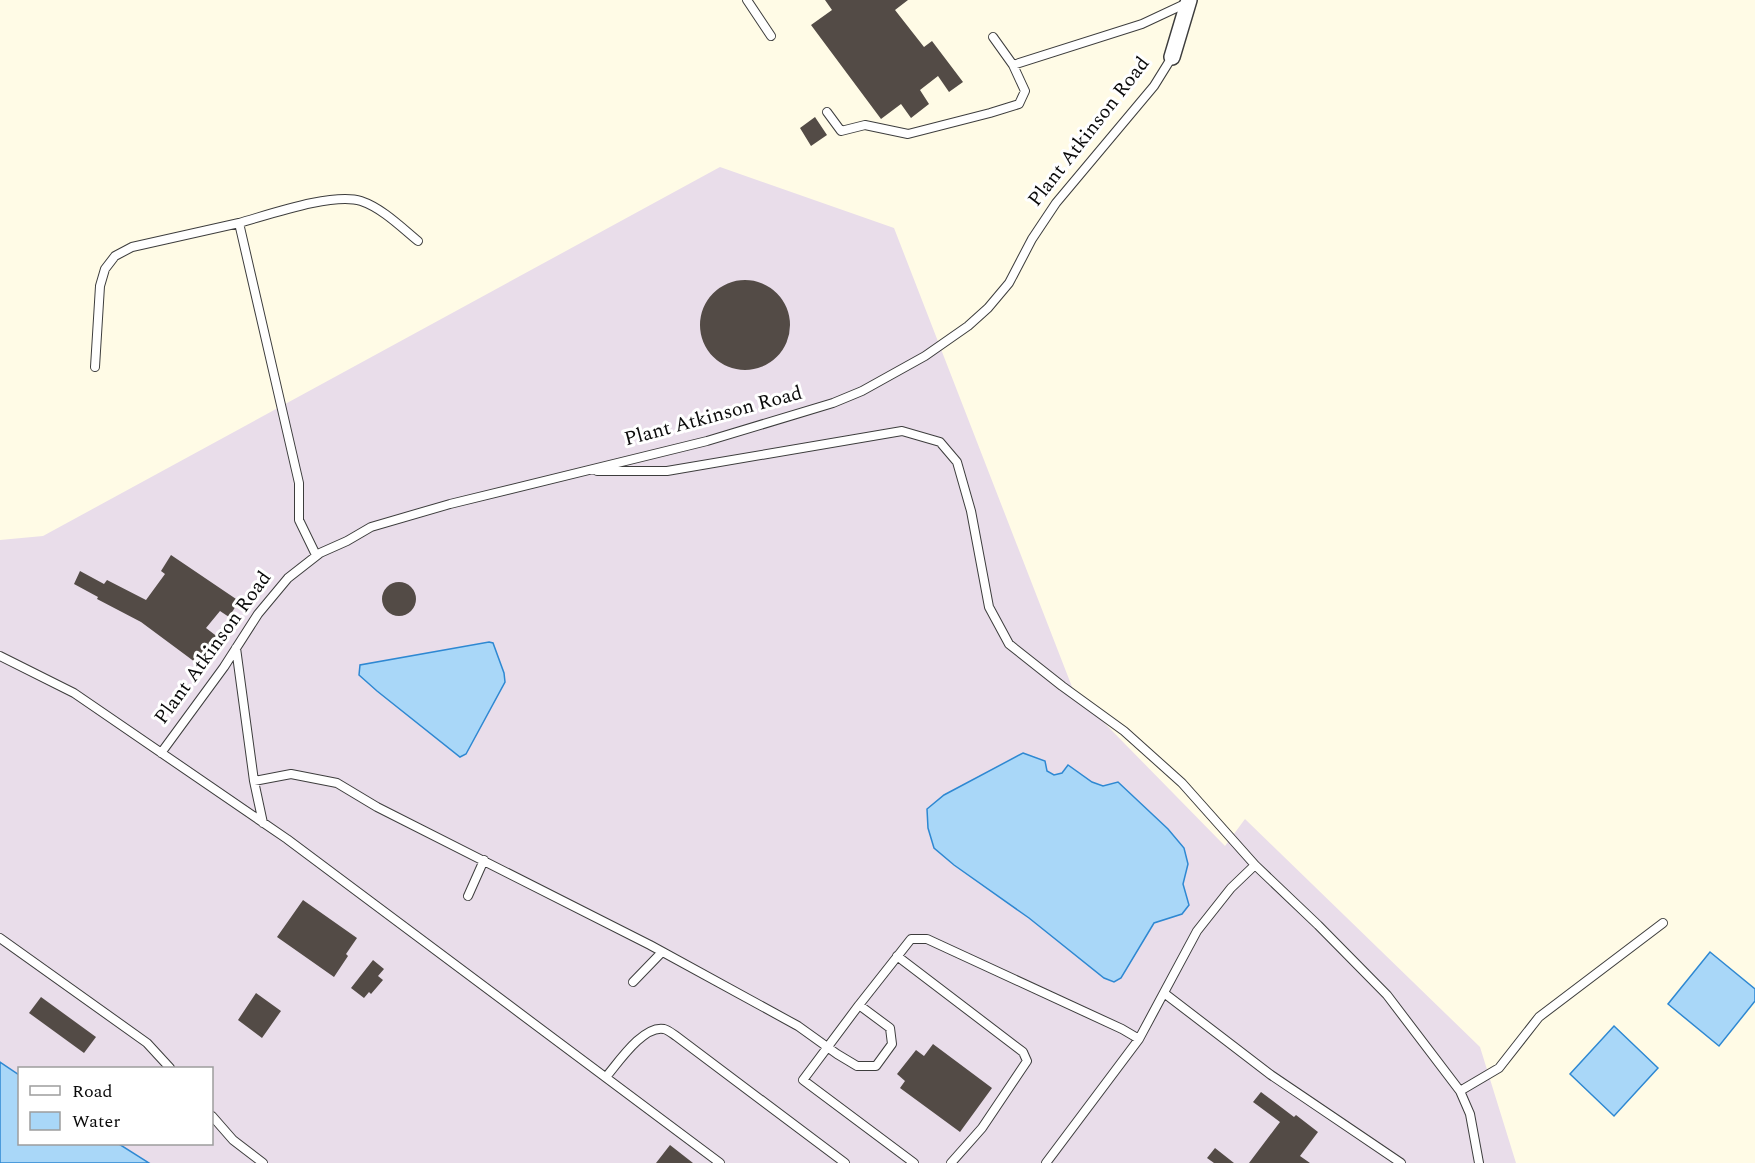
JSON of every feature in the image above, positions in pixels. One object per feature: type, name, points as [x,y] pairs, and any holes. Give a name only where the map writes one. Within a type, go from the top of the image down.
[{"type":"street","name":"Plant Atkinson Road","points":[[1172,57],[1189,1]]},
{"type":"lane","points":[[747,0],[771,36]]},
{"type":"lane","points":[[1013,65],[1142,24],[1189,1]]},
{"type":"lane","points":[[827,112],[842,131],[865,125],[908,134],[1019,104],[1025,91],[1013,65],[993,37]]},
{"type":"lane","name":"Plant Atkinson Road","points":[[161,753],[258,614],[288,578],[316,555],[371,527],[450,504],[707,441],[833,403],[893,375],[968,326],[988,308],[1009,283],[1032,239],[1056,203],[1154,86],[1172,57]]},
{"type":"lane","points":[[95,367],[100,286],[105,269],[115,256],[132,247],[330,200],[360,201],[381,213],[418,241]]},
{"type":"lane","points":[[239,223],[299,483],[299,520],[316,555]]},
{"type":"lane","points":[[587,471],[667,471],[902,430],[940,442],[957,462],[971,511],[989,607],[1009,644],[1124,731],[1182,783],[1255,865],[1387,995],[1460,1091],[1470,1114],[1479,1163]]},
{"type":"lane","points":[[236,648],[254,781],[263,824]]},
{"type":"lane","points":[[0,656],[74,693],[263,824],[420,938],[720,1163]]},
{"type":"lane","points":[[254,781],[291,774],[337,783],[377,807],[662,952],[798,1026],[857,1066],[876,1066],[892,1044],[890,1028],[859,1005]]},
{"type":"lane","points":[[468,896],[484,860]]},
{"type":"lane","points":[[1046,1163],[1139,1039],[1197,931],[1231,888],[1255,865]]},
{"type":"lane","points":[[1460,1091],[1499,1068],[1539,1017],[1663,923]]},
{"type":"lane","points":[[0,938],[147,1043],[169,1067]]},
{"type":"lane","points":[[914,1163],[803,1080],[911,939],[927,939],[1139,1039]]},
{"type":"lane","points":[[633,982],[662,952]]},
{"type":"lane","points":[[897,956],[1023,1052],[1027,1061],[982,1128],[951,1163]]},
{"type":"lane","points":[[1164,993],[1271,1075],[1401,1163]]},
{"type":"lane","points":[[606,1077],[643,1035],[654,1029],[664,1029],[845,1163]]},
{"type":"lane","points":[[213,1117],[232,1140],[263,1163]]},
{"type":"shaded area","points":[[720,167],[894,228],[1074,692],[1225,846],[1245,819],[1480,1047],[1516,1163],[104,1163],[79,1145],[213,1145],[213,1067],[18,1067],[18,1099],[0,1086],[0,540],[43,536]]},
{"type":"water","points":[[493,643],[505,682],[466,754],[460,757],[359,675],[360,665]]},
{"type":"water","points":[[1023,753],[1045,761],[1047,771],[1054,775],[1062,773],[1068,765],[1092,782],[1103,786],[1118,782],[1168,829],[1184,848],[1188,864],[1183,884],[1189,905],[1182,914],[1154,923],[1121,978],[1114,982],[1104,978],[1029,918],[954,865],[934,848],[928,828],[927,809],[944,795]]},
{"type":"water","points":[[1710,952],[1755,989],[1755,1001],[1719,1046],[1668,1004]]},
{"type":"water","points":[[1614,1026],[1658,1068],[1614,1116],[1570,1074]]},
{"type":"water","points":[[0,1062],[18,1074],[18,1145],[121,1145],[149,1163],[0,1163]]},
{"type":"building","points":[[825,0],[908,0],[895,10],[924,47],[932,41],[963,82],[949,92],[938,76],[920,90],[929,104],[911,118],[901,104],[881,119],[811,25],[832,10]]},
{"type":"building","points":[[815,117],[827,135],[811,146],[800,128]]},
{"type":"building","points":[[745,280],[762,284],[777,293],[786,308],[790,325],[786,342],[777,357],[762,366],[745,370],[728,366],[713,357],[704,342],[700,325],[704,308],[713,293],[728,284]]},
{"type":"building","points":[[171,555],[239,601],[229,617],[220,611],[206,628],[219,638],[199,665],[141,622],[74,584],[80,571],[104,584],[107,580],[146,600],[165,574],[161,571]]},
{"type":"building","points":[[399,582],[411,587],[416,599],[411,611],[399,616],[387,611],[382,599],[387,587]]},
{"type":"building","points":[[303,900],[357,938],[334,977],[277,937]]},
{"type":"building","points":[[373,960],[384,969],[378,976],[383,980],[371,994],[369,992],[364,998],[351,988]]},
{"type":"building","points":[[256,993],[281,1011],[262,1038],[238,1020]]},
{"type":"building","points":[[41,997],[96,1037],[84,1053],[29,1013]]},
{"type":"building","points":[[933,1044],[992,1088],[960,1132],[900,1088],[905,1081],[897,1074],[916,1050],[924,1056]]},
{"type":"building","points":[[1261,1092],[1318,1132],[1300,1156],[1310,1163],[1249,1163],[1280,1122],[1253,1102]]},
{"type":"building","points":[[670,1145],[693,1163],[656,1163]]},
{"type":"building","points":[[1215,1148],[1234,1163],[1214,1163],[1207,1158]]}]
